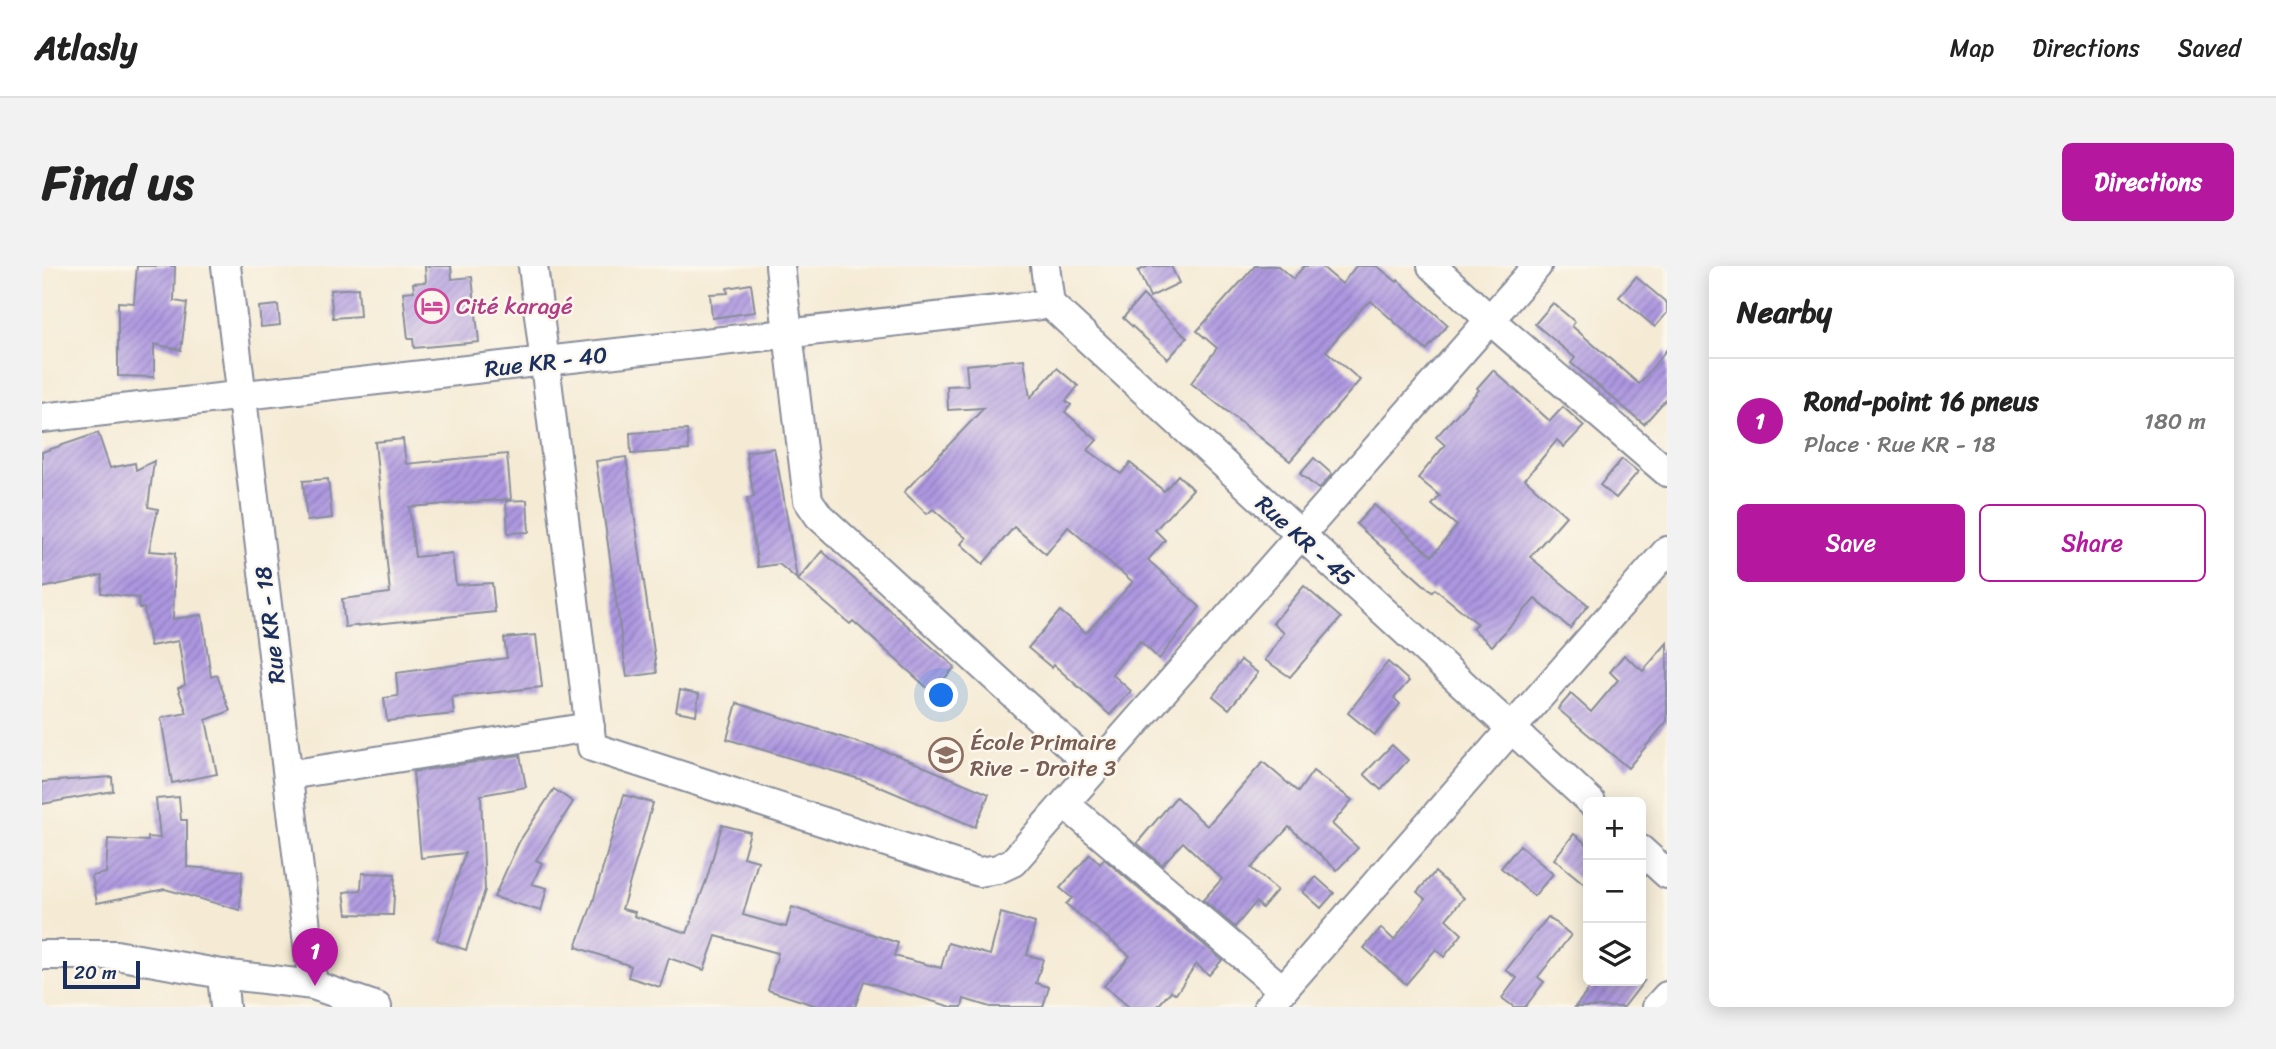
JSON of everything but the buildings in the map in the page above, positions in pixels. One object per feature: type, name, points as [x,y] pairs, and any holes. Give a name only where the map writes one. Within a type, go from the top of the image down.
[{"type":"street","name":"Rue KR - 18","points":[[226,266],[313,985]]},
{"type":"street","points":[[533,266],[592,747],[979,872],[998,869],[1013,862],[1537,266]]},
{"type":"street","points":[[780,266],[808,500],[819,516],[1094,768]]},
{"type":"street","points":[[1045,266],[1050,304]]},
{"type":"street","points":[[1432,266],[1490,320],[1667,472]]},
{"type":"street","name":"Rue KR - 40","points":[[42,418],[1050,304]]},
{"type":"street","name":"Rue KR - 45","points":[[1050,304],[1300,537],[1586,797]]},
{"type":"street","points":[[1065,804],[1276,999],[1667,551]]},
{"type":"street","points":[[288,775],[590,727]]},
{"type":"street","points":[[1646,855],[1667,874]]},
{"type":"street","points":[[42,955],[116,955],[222,974],[313,985],[377,1007]]},
{"type":"street","points":[[222,974],[225,1007]]},
{"type":"street","points":[[1657,1007],[1667,996]]},
{"type":"place","name":"Cité karagé","points":[[432,306]]},
{"type":"place","name":"École Primaire Rive - Droite 3","points":[[946,755]]},
{"type":"place","name":"Rond-point 16 pneus","points":[[315,986]]}]
